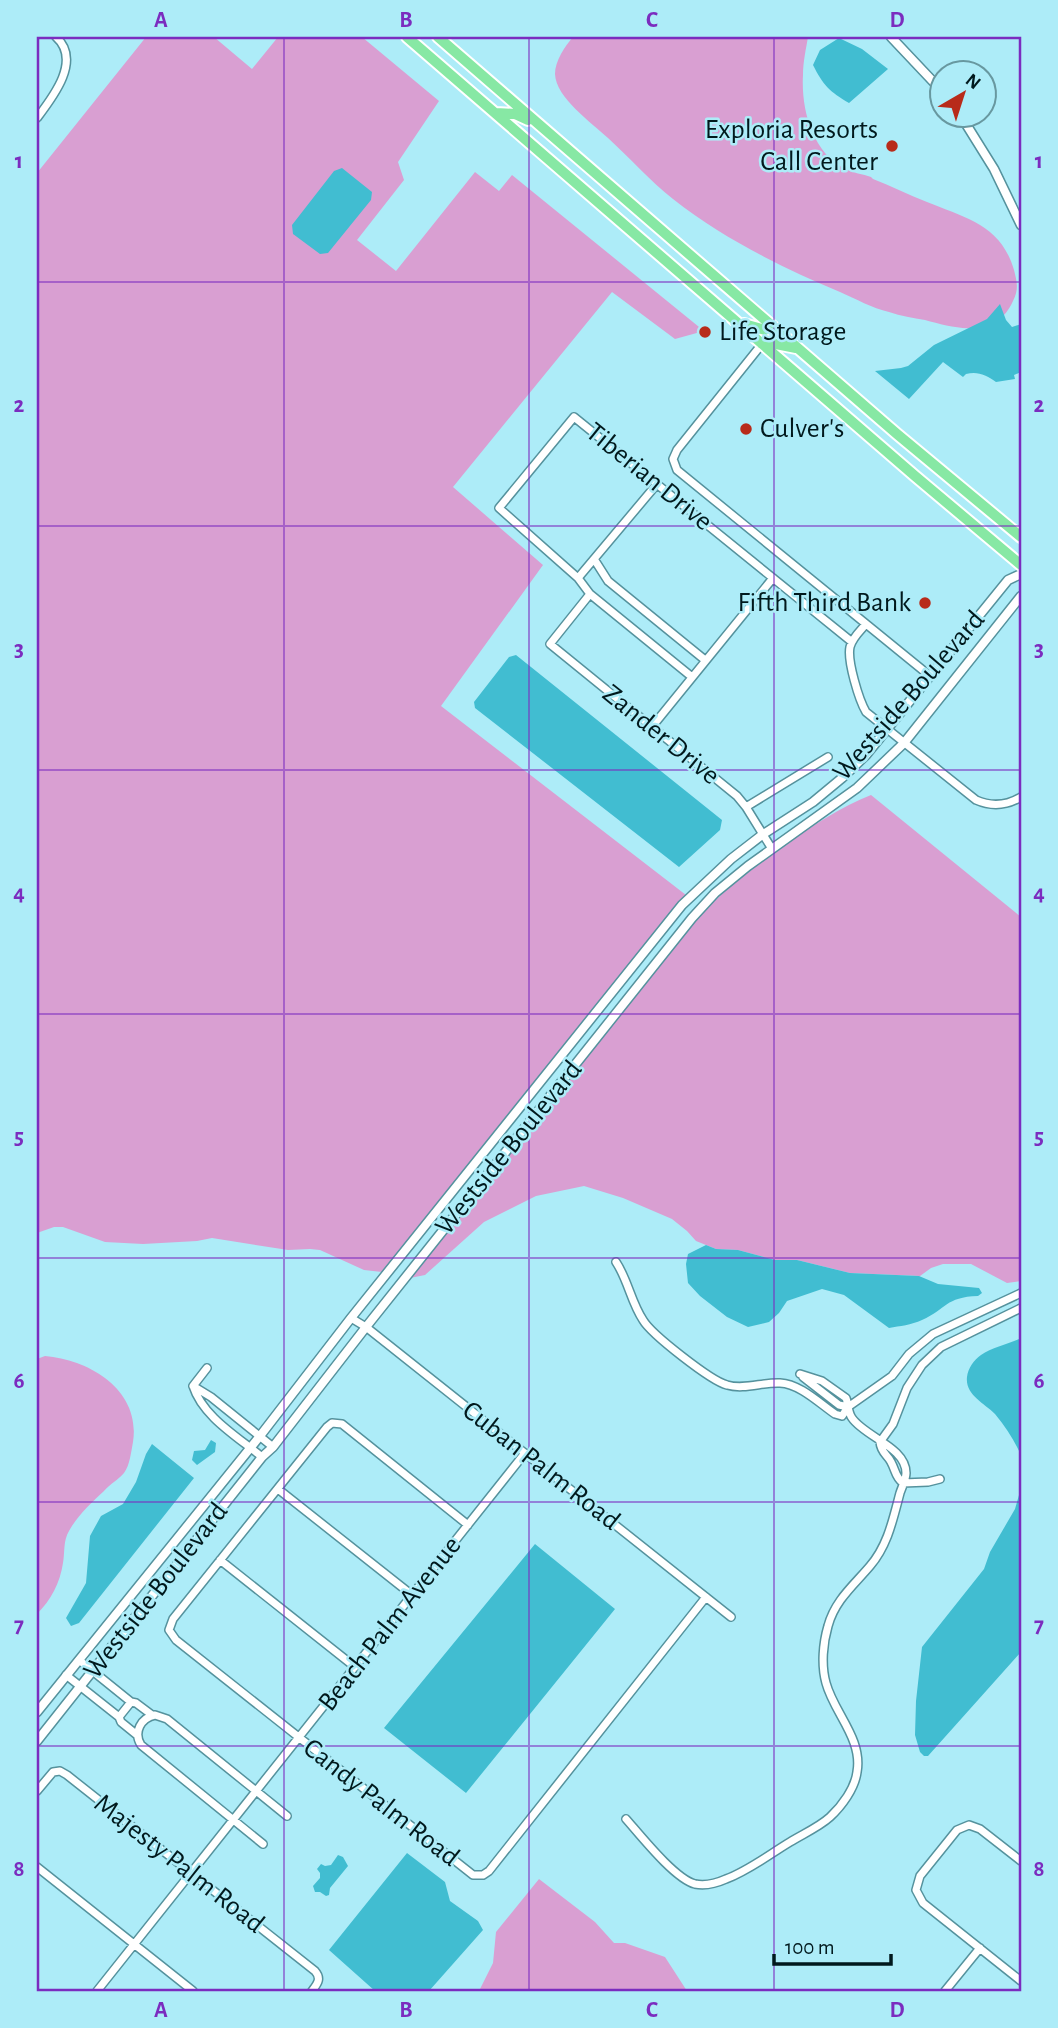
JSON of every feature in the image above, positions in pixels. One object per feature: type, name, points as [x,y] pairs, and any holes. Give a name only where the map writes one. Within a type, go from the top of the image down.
[{"type":"highway","points":[[407,37],[1021,565]]},
{"type":"highway","points":[[438,37],[916,450],[1021,537]]},
{"type":"highway","points":[[467,87],[491,98],[501,100],[509,97]]},
{"type":"highway","points":[[496,113],[514,114],[543,128]]},
{"type":"highway","points":[[734,320],[758,329],[765,330],[772,326]]},
{"type":"highway","points":[[762,344],[799,349]]},
{"type":"street","points":[[37,118],[52,98],[66,67],[67,51],[56,37]]},
{"type":"street","points":[[891,37],[928,75]]},
{"type":"street","points":[[970,130],[995,169],[1021,225]]},
{"type":"street","points":[[762,344],[680,445],[675,454],[674,465],[681,475],[930,676]]},
{"type":"street","name":"Tiberian Drive","points":[[692,677],[590,594],[578,578],[499,508],[574,417],[852,642]]},
{"type":"street","points":[[578,578],[657,484]]},
{"type":"street","points":[[594,559],[608,581],[705,660]]},
{"type":"street","name":"Westside Boulevard","points":[[37,1712],[682,905],[731,859],[813,802],[866,755],[1008,580],[1021,574]]},
{"type":"street","points":[[651,728],[773,578]]},
{"type":"street","name":"Zander Drive","points":[[590,594],[550,644],[737,796],[746,807],[828,757]]},
{"type":"street","name":"Westside Boulevard","points":[[37,1741],[692,918],[715,893],[748,866],[857,788],[904,743],[1021,596]]},
{"type":"street","points":[[866,624],[852,642],[850,656],[861,703],[866,712],[976,800],[1001,805],[1021,797]]},
{"type":"street","points":[[746,807],[772,849]]},
{"type":"street","points":[[616,1262],[644,1322],[654,1333],[713,1379],[728,1386],[745,1387],[780,1382],[799,1387],[835,1414],[842,1416],[848,1407],[892,1376],[909,1354],[933,1335],[1021,1293]]},
{"type":"street","points":[[880,1442],[893,1424],[907,1388],[922,1365],[941,1347],[1021,1308]]},
{"type":"street","name":"Cuban Palm Road","points":[[351,1318],[366,1327],[731,1617]]},
{"type":"street","points":[[193,1386],[207,1368]]},
{"type":"street","points":[[626,1819],[681,1879],[705,1884],[729,1878],[828,1819],[840,1807],[858,1772],[853,1739],[826,1685],[823,1664],[828,1625],[844,1593],[882,1551],[906,1473],[903,1462],[888,1445],[880,1442],[851,1418],[846,1398],[834,1388],[800,1374],[799,1387]]},
{"type":"street","points":[[193,1386],[207,1393],[273,1447]]},
{"type":"street","points":[[193,1386],[201,1403],[220,1423],[262,1457]]},
{"type":"street","points":[[220,1423],[229,1411]]},
{"type":"street","points":[[355,1667],[220,1560],[327,1427],[339,1422],[468,1525]]},
{"type":"street","name":"Beach Palm Avenue","points":[[97,1991],[525,1453]]},
{"type":"street","points":[[903,1483],[940,1479]]},
{"type":"street","points":[[278,1489],[412,1595]]},
{"type":"street","name":"Candy Palm Road","points":[[220,1560],[173,1619],[169,1630],[176,1640],[477,1876],[483,1875],[706,1597]]},
{"type":"street","points":[[79,1660],[131,1702],[152,1715],[167,1719],[287,1816]]},
{"type":"street","points":[[66,1675],[119,1717],[121,1722],[137,1735]]},
{"type":"street","points":[[119,1717],[131,1702]]},
{"type":"street","points":[[152,1715],[139,1727],[138,1742],[263,1844]]},
{"type":"street","name":"Majesty Palm Road","points":[[37,1791],[53,1772],[63,1773],[315,1971],[319,1979],[312,1991]]},
{"type":"street","points":[[1021,1861],[980,1829],[972,1825],[964,1826],[954,1833],[918,1881],[917,1895],[923,1903],[1021,1981]]},
{"type":"street","points":[[37,1867],[193,1991]]},
{"type":"street","points":[[945,1991],[980,1948]]},
{"type":"shaded area","points":[[146,37],[214,37],[252,69],[278,37],[362,37],[439,101],[398,162],[404,180],[357,240],[396,271],[475,172],[499,191],[512,175],[704,331],[675,339],[612,292],[453,487],[543,565],[441,706],[686,895],[382,1272],[364,1270],[320,1250],[288,1250],[212,1238],[143,1244],[105,1242],[63,1227],[37,1233],[37,173]]},
{"type":"shaded area","points":[[573,37],[808,37],[803,70],[804,102],[811,128],[824,152],[851,172],[871,177],[968,219],[991,233],[1008,255],[1014,270],[1017,289],[1010,307],[997,321],[972,328],[954,327],[898,315],[870,306],[796,273],[712,227],[656,185],[561,92],[555,69],[561,54]]},
{"type":"shaded area","points":[[871,795],[1021,917],[1021,1281],[1007,1283],[971,1264],[943,1264],[920,1276],[850,1273],[797,1260],[775,1260],[738,1250],[716,1249],[696,1241],[672,1219],[623,1198],[584,1186],[536,1196],[484,1222],[425,1275],[410,1278],[695,921],[762,862],[817,823]]},
{"type":"shaded area","points":[[45,1356],[79,1364],[109,1381],[121,1393],[129,1408],[133,1424],[133,1442],[124,1473],[85,1510],[69,1531],[57,1584],[47,1603],[37,1614],[37,1359]]},
{"type":"shaded area","points":[[539,1879],[595,1922],[614,1943],[625,1943],[665,1957],[687,1991],[479,1991],[493,1963],[496,1932]]},
{"type":"water","points":[[839,38],[862,49],[888,69],[849,103],[828,87],[813,65],[820,50]]},
{"type":"water","points":[[342,168],[372,192],[371,200],[328,253],[320,254],[293,234],[292,225],[334,171]]},
{"type":"water","points":[[1000,304],[1012,327],[1021,324],[1021,372],[1014,375],[1015,379],[996,382],[974,373],[963,377],[943,362],[909,399],[875,371],[908,366],[934,345],[987,319]]},
{"type":"water","points":[[516,655],[722,820],[720,830],[679,867],[475,708],[474,702],[509,657]]},
{"type":"water","points":[[706,1245],[775,1260],[797,1260],[850,1273],[919,1276],[938,1284],[979,1288],[982,1293],[952,1301],[918,1322],[889,1328],[844,1295],[822,1289],[787,1301],[769,1322],[748,1327],[727,1317],[688,1283],[688,1254]]},
{"type":"water","points":[[1021,1338],[1021,1455],[995,1414],[972,1394],[967,1377],[972,1364],[981,1355]]},
{"type":"water","points":[[211,1440],[216,1443],[215,1452],[197,1465],[192,1460],[194,1451],[205,1450]]},
{"type":"water","points":[[152,1444],[194,1478],[79,1623],[71,1626],[66,1618],[86,1583],[90,1536],[101,1516],[123,1504],[136,1482]]},
{"type":"water","points":[[1021,1488],[1021,1652],[928,1756],[924,1756],[920,1752],[915,1735],[922,1647],[984,1569],[990,1552],[1015,1509]]},
{"type":"water","points":[[535,1544],[615,1609],[466,1793],[384,1728]]},
{"type":"water","points":[[407,1853],[445,1882],[450,1901],[478,1921],[483,1930],[429,1991],[375,1991],[329,1950]]},
{"type":"water","points":[[338,1855],[343,1857],[348,1866],[330,1888],[329,1895],[315,1892],[313,1886],[320,1878],[317,1869],[321,1864],[331,1865]]},
{"type":"place","name":"Exploria Resorts Call Center","points":[[892,146]]},
{"type":"place","name":"Life Storage","points":[[705,332]]},
{"type":"place","name":"Culver's","points":[[746,429]]},
{"type":"place","name":"Fifth Third Bank","points":[[925,603]]}]
